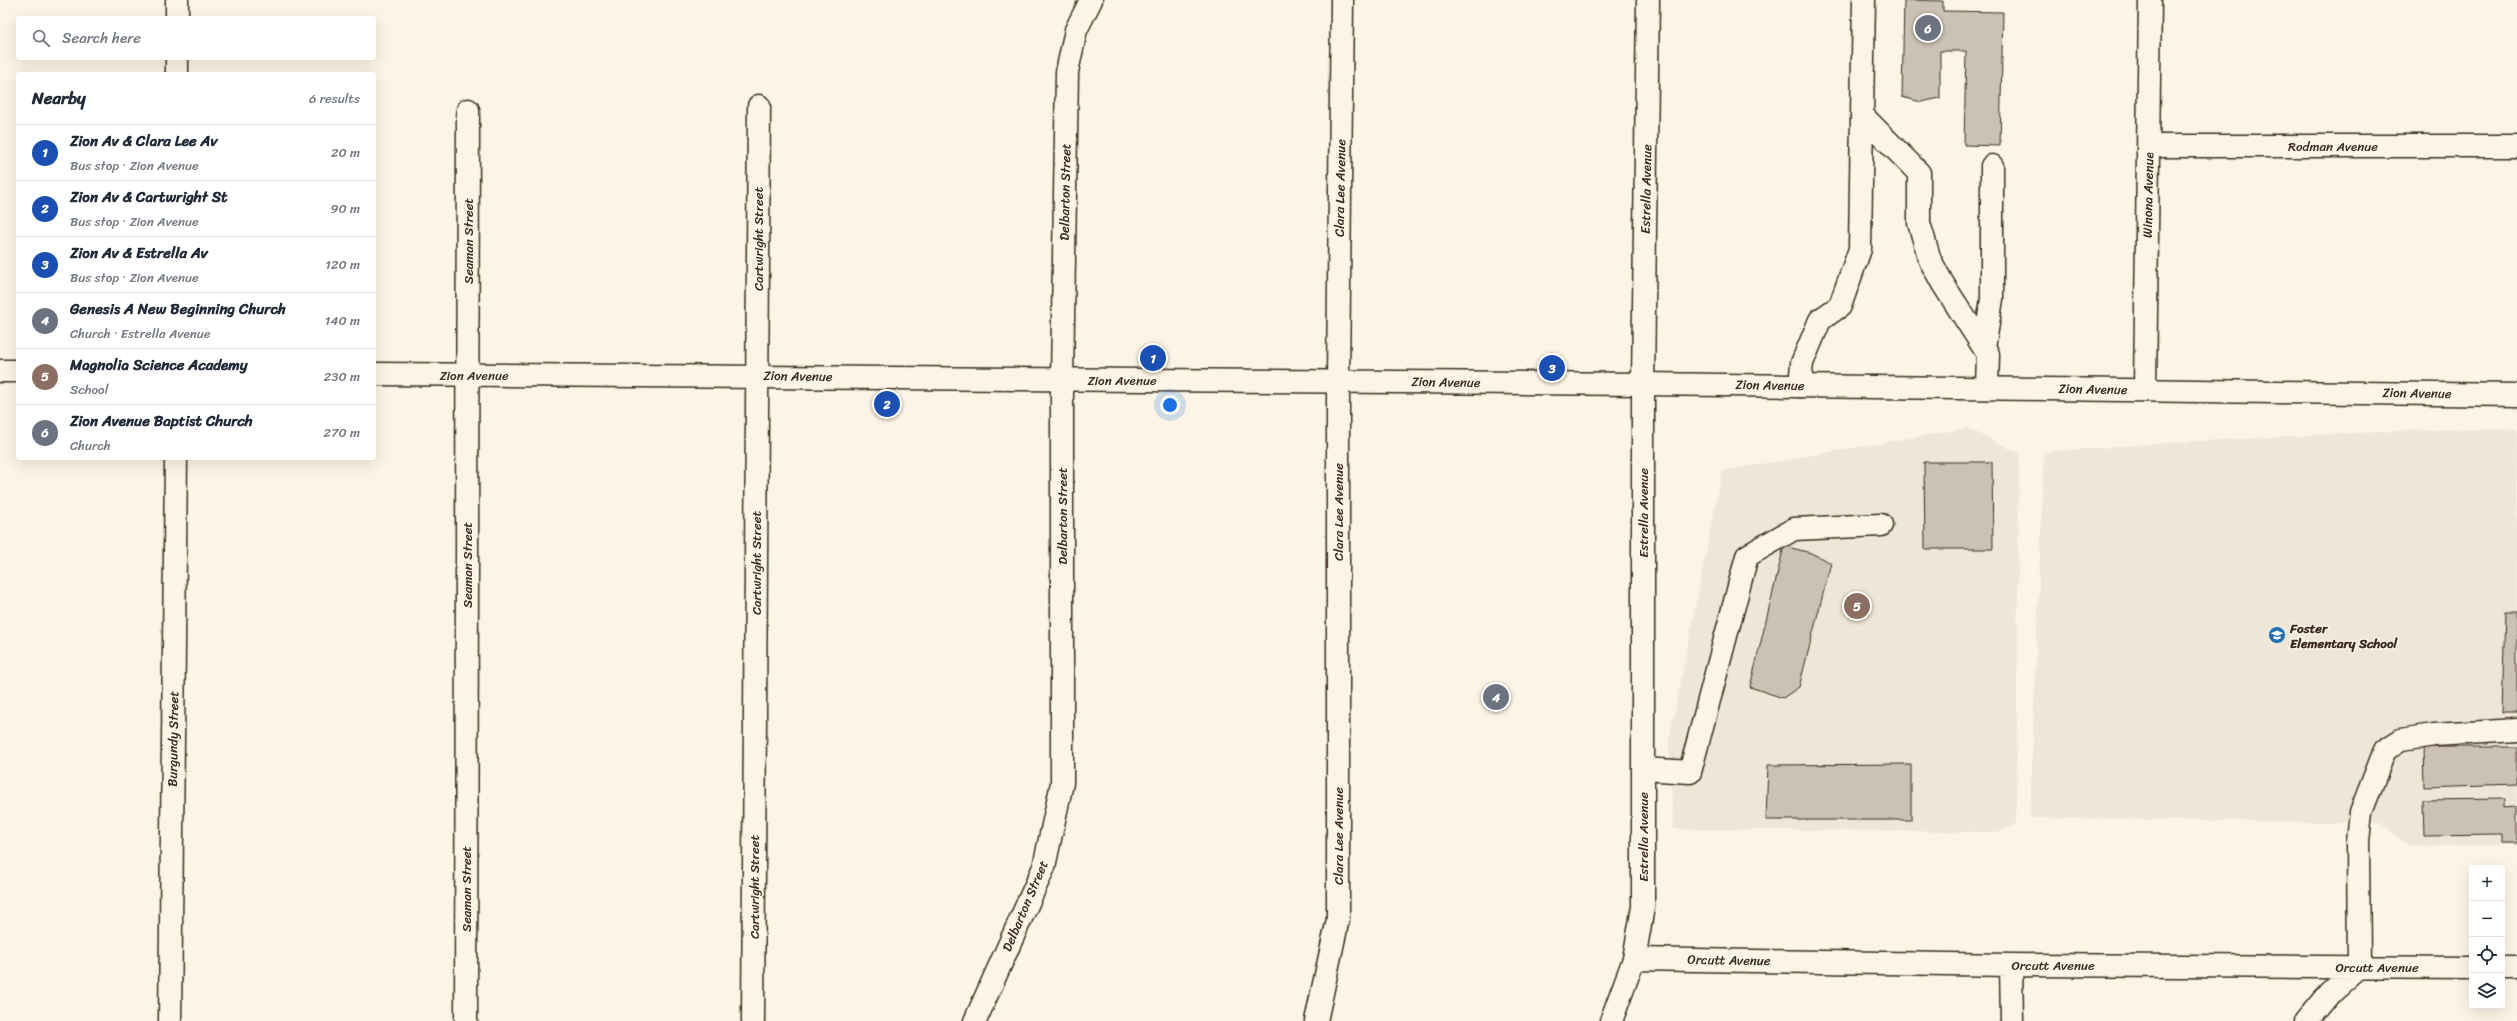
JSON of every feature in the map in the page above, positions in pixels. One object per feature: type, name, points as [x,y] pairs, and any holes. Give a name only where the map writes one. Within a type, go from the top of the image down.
[{"type":"street","points":[[177,0],[177,16]]},
{"type":"street","name":"Delbarton Street","points":[[975,1021],[1044,867],[1062,783],[1062,380],[1067,72],[1076,30],[1091,0]]},
{"type":"street","name":"Clara Lee Avenue","points":[[1316,1021],[1338,919],[1338,381],[1342,0]]},
{"type":"street","name":"Estrella Avenue","points":[[1612,1021],[1634,959],[1643,907],[1643,384],[1648,0]]},
{"type":"street","points":[[1800,386],[1802,363],[1820,320],[1840,306],[1860,249],[1864,0]]},
{"type":"street","name":"Winona Avenue","points":[[2145,389],[2150,0]]},
{"type":"street","points":[[177,60],[177,72]]},
{"type":"street","name":"Cartwright Street","points":[[753,1021],[760,106]]},
{"type":"street","name":"Seaman Street","points":[[466,1021],[468,110]]},
{"type":"street","points":[[1862,115],[1919,174],[1919,223],[1930,260],[1942,284],[1988,354],[1987,387]]},
{"type":"street","name":"Rodman Avenue","points":[[2149,146],[2517,146]]},
{"type":"street","points":[[1984,348],[1992,299],[1992,166]]},
{"type":"street","points":[[0,371],[16,371]]},
{"type":"street","name":"Zion Avenue","points":[[376,374],[1987,387],[2517,395]]},
{"type":"street","name":"Burgundy Street","points":[[170,1021],[176,460]]},
{"type":"street","points":[[1643,769],[1690,772],[1747,556],[1794,529],[1881,525]]},
{"type":"street","points":[[2307,1021],[2330,993],[2359,967],[2358,841],[2361,812],[2385,750],[2401,740],[2434,735],[2517,730]]},
{"type":"street","name":"Orcutt Avenue","points":[[1634,959],[2011,965],[2469,968]]},
{"type":"street","points":[[2011,965],[2012,1021]]},
{"type":"street","points":[[2505,968],[2517,968]]},
{"type":"shaded area","points":[[1967,428],[2019,453],[2016,824],[1997,832],[1673,829],[1669,741],[1722,471]]},
{"type":"shaded area","name":"Foster Elementary School","points":[[2517,429],[2517,845],[2408,846],[2381,823],[2030,818],[2044,452],[2181,442],[2415,430]]},
{"type":"building","points":[[1904,0],[1943,1],[1943,11],[2003,12],[2000,146],[1964,145],[1966,51],[1940,51],[1940,98],[1921,102],[1902,97]]},
{"type":"building","points":[[1924,462],[1992,462],[1993,549],[1925,549]]},
{"type":"building","points":[[1784,546],[1811,553],[1831,563],[1799,687],[1783,698],[1750,687]]},
{"type":"building","points":[[2505,611],[2517,611],[2517,713],[2502,713]]},
{"type":"building","points":[[2423,747],[2517,747],[2517,784],[2424,787]]},
{"type":"building","points":[[1911,764],[1911,820],[1766,820],[1768,765]]},
{"type":"building","points":[[2504,799],[2504,808],[2517,807],[2517,843],[2501,843],[2501,834],[2424,835],[2423,800]]},
{"type":"place","name":"Zion Avenue Baptist Church","points":[[1928,28]]},
{"type":"place","name":"Zion Av & Clara Lee Av","points":[[1153,358]]},
{"type":"place","name":"Zion Av & Estrella Av","points":[[1552,368]]},
{"type":"place","name":"Zion Av & Cartwright St","points":[[887,404]]},
{"type":"place","name":"Magnolia Science Academy","points":[[1857,606]]},
{"type":"place","name":"Foster Elementary School","points":[[2277,635]]},
{"type":"place","name":"Genesis A New Beginning Church","points":[[1496,697]]}]
